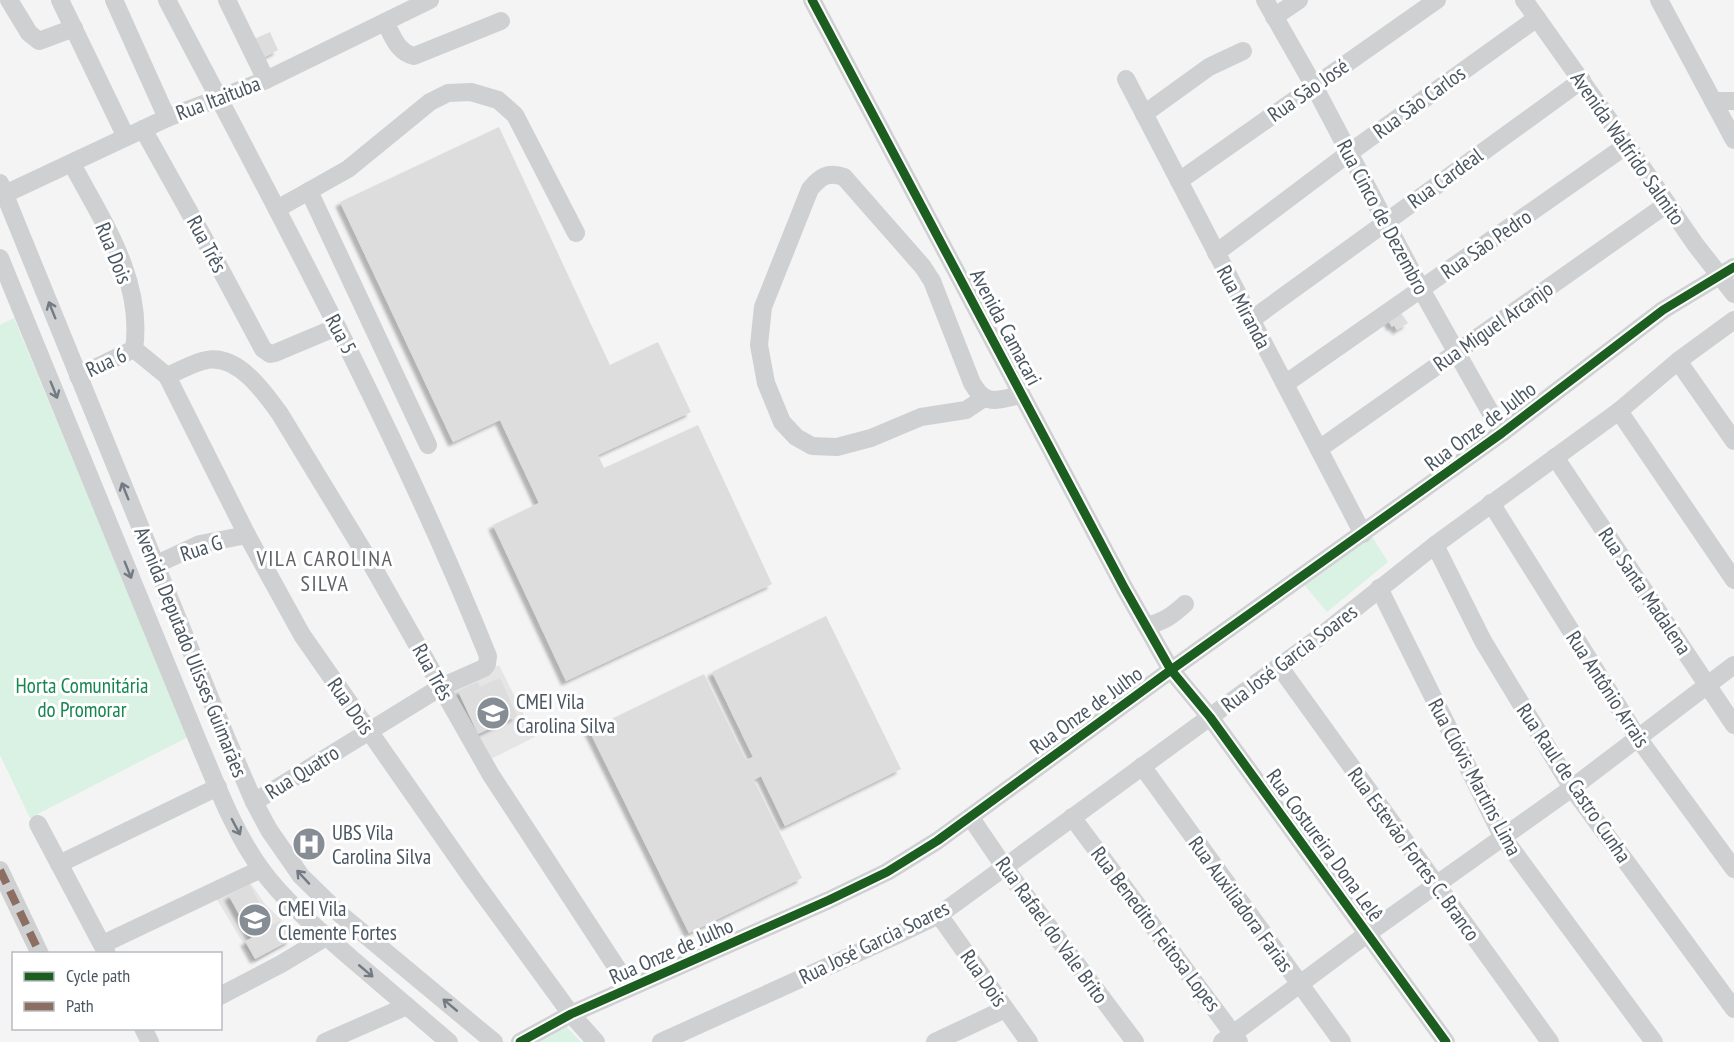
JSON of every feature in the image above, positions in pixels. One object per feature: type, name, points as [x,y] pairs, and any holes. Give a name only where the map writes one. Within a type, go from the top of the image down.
[{"type":"street","points":[[9,0],[29,33],[39,41],[74,28]]},
{"type":"street","name":"Rua Três","points":[[60,0],[134,133],[201,233],[263,349],[274,354],[337,327]]},
{"type":"street","points":[[114,0],[167,118]]},
{"type":"street","name":"Rua 5","points":[[167,0],[356,362],[440,543],[489,659],[484,668],[476,673]]},
{"type":"street","points":[[227,0],[266,80]]},
{"type":"street","name":"Rua Itaituba","points":[[3,189],[72,164],[167,118],[266,80],[430,0]]},
{"type":"street","name":"Avenida Camacari","points":[[813,0],[1022,395],[1171,670]]},
{"type":"street","name":"Rua Cinco de Dezembro","points":[[1265,0],[1314,86],[1456,353],[1502,433]]},
{"type":"street","points":[[1274,17],[1299,0]]},
{"type":"street","name":"Rua São José","points":[[1179,181],[1437,0]]},
{"type":"street","name":"Avenida Walfrido Salmito","points":[[1524,0],[1628,145],[1695,244],[1727,270],[1734,294]]},
{"type":"street","points":[[1659,0],[1734,139]]},
{"type":"street","name":"Rua São Carlos","points":[[1216,252],[1537,18]]},
{"type":"street","points":[[386,22],[398,46],[406,54],[414,56],[501,21]]},
{"type":"street","points":[[1144,114],[1209,66],[1244,51]]},
{"type":"street","name":"Rua Miranda","points":[[1126,79],[1363,534]]},
{"type":"street","name":"Rua Cardeal","points":[[1251,320],[1581,80]]},
{"type":"street","points":[[277,209],[348,169],[430,102],[448,93],[471,92],[498,100],[515,115],[576,233]]},
{"type":"street","points":[[1713,101],[1734,101]]},
{"type":"street","name":"Rua São Pedro","points":[[1285,384],[1628,145]]},
{"type":"street","name":"Rua Dois","points":[[72,164],[117,248],[134,311],[136,326],[134,349]]},
{"type":"street","points":[[984,398],[966,410],[921,417],[871,438],[837,447],[812,446],[796,437],[782,422],[766,383],[759,345],[761,323],[764,308],[810,189],[819,179],[834,174],[844,177],[923,267],[936,293],[972,383],[984,398],[992,400],[1022,395]]},
{"type":"street","name":"Avenida Deputado Ulisses Guimarães","points":[[3,189],[226,737],[254,802],[277,843],[301,876],[340,914],[494,1042]]},
{"type":"street","points":[[309,191],[428,445]]},
{"type":"street","name":"Rua Miguel Arcanjo","points":[[1319,449],[1667,204]]},
{"type":"street","name":"Avenida Deputado Ulisses Guimarães","points":[[0,258],[228,813],[261,869],[285,898],[326,937],[449,1042]]},
{"type":"street","name":"Rua Onze de Julho","points":[[520,1042],[571,1014],[886,872],[937,842],[1171,670],[1502,433],[1663,310],[1727,270]]},
{"type":"street","points":[[12,288],[39,277]]},
{"type":"street","name":"Rua José Garcia Soares","points":[[662,1042],[939,915],[1329,629],[1378,588],[1619,411],[1678,361],[1734,320]]},
{"type":"street","name":"Rua 6","points":[[78,376],[134,349],[167,376]]},
{"type":"street","name":"Rua Três","points":[[167,376],[206,360],[215,359],[229,363],[252,379],[280,414],[373,567],[491,775],[630,988]]},
{"type":"street","points":[[1678,361],[1734,441]]},
{"type":"street","name":"Rua Dois","points":[[167,376],[247,535],[302,635],[571,1014],[596,1042]]},
{"type":"street","points":[[1619,411],[1734,580]]},
{"type":"street","name":"Rua Santa Madalena","points":[[1555,457],[1734,725]]},
{"type":"street","name":"Rua Antônio Arrais","points":[[1491,503],[1638,738],[1734,869]]},
{"type":"street","name":"Rua G","points":[[155,565],[200,544],[247,535]]},
{"type":"street","name":"Rua Raul de Castro Cunha","points":[[1435,545],[1484,641],[1572,788],[1734,1009]]},
{"type":"street","name":"Rua Clóvis Martins Lima","points":[[1378,588],[1502,836],[1654,1042]]},
{"type":"street","points":[[1146,626],[1172,617],[1185,604]]},
{"type":"street","points":[[1232,1039],[1367,934],[1572,788],[1734,665]]},
{"type":"street","name":"Rua Estevão Fortes C. Branco","points":[[1279,666],[1550,1042]]},
{"type":"street","name":"Rua Costureira Dona Lelê","points":[[1171,670],[1210,717],[1446,1042]]},
{"type":"street","name":"Rua Quatro","points":[[254,802],[441,687],[476,673]]},
{"type":"street","points":[[200,746],[226,737]]},
{"type":"street","name":"Rua Auxiliadora Farias","points":[[1142,766],[1342,1042]]},
{"type":"street","points":[[59,864],[218,788]]},
{"type":"street","name":"Rua Benedito Feitosa Lopes","points":[[1072,817],[1232,1039]]},
{"type":"street","name":"Rua Rafael do Vale Brito","points":[[971,818],[1005,868],[1135,1042]]},
{"type":"street","points":[[38,824],[105,949],[261,869]]},
{"type":"street","points":[[0,870],[39,952]]},
{"type":"street","name":"Rua Dois","points":[[939,915],[1029,1042]]},
{"type":"street","points":[[222,995],[326,937]]},
{"type":"street","points":[[325,1042],[407,1006]]},
{"type":"street","points":[[935,1042],[1005,1009]]},
{"type":"shaded area","name":"CMEI Vila Carolina Silva","points":[[499,665],[535,737],[487,761],[451,689]]},
{"type":"shaded area","name":"CMEI Vila Clemente Fortes","points":[[249,881],[265,904],[298,936],[255,963],[216,898]]},
{"type":"green space","name":"Horta Comunitária do Promorar","points":[[14,318],[188,737],[30,818],[0,755],[0,325]]},
{"type":"green space","points":[[1371,535],[1388,562],[1327,612],[1303,583]]},
{"type":"green space","points":[[562,1022],[581,1042],[528,1042]]},
{"type":"building","points":[[270,32],[278,50],[261,59],[252,40]]},
{"type":"building","points":[[499,127],[610,365],[658,342],[691,412],[598,455],[604,468],[698,425],[772,584],[566,681],[493,525],[539,503],[500,420],[453,442],[340,202]]},
{"type":"building","points":[[1399,310],[1408,323],[1397,330],[1394,325],[1392,327],[1387,318]]},
{"type":"building","points":[[826,616],[901,769],[785,826],[761,776],[754,780],[802,878],[689,933],[589,730],[704,674],[746,760],[753,757],[712,672]]},
{"type":"building","points":[[500,678],[517,716],[478,734],[458,691],[478,682],[480,687]]},
{"type":"building","name":"CMEI Vila Clemente Fortes","points":[[249,884],[272,925],[280,921],[291,940],[255,959],[245,941],[252,938],[229,896]]},
{"type":"marked path","points":[[0,870],[39,952]]},
{"type":"cycle path","points":[[812,0],[1125,589],[1171,670],[1210,717],[1446,1042]]},
{"type":"cycle path","points":[[520,1042],[571,1014],[829,900],[887,872],[937,841],[1502,433],[1663,310],[1734,267]]},
{"type":"place","name":"CMEI Vila Carolina Silva","points":[[493,713]]},
{"type":"place","name":"UBS Vila Carolina Silva","points":[[309,844]]},
{"type":"place","name":"CMEI Vila Clemente Fortes","points":[[255,920]]},
{"type":"district","name":"VILA CAROLINA SILVA","points":[[325,570]]}]
